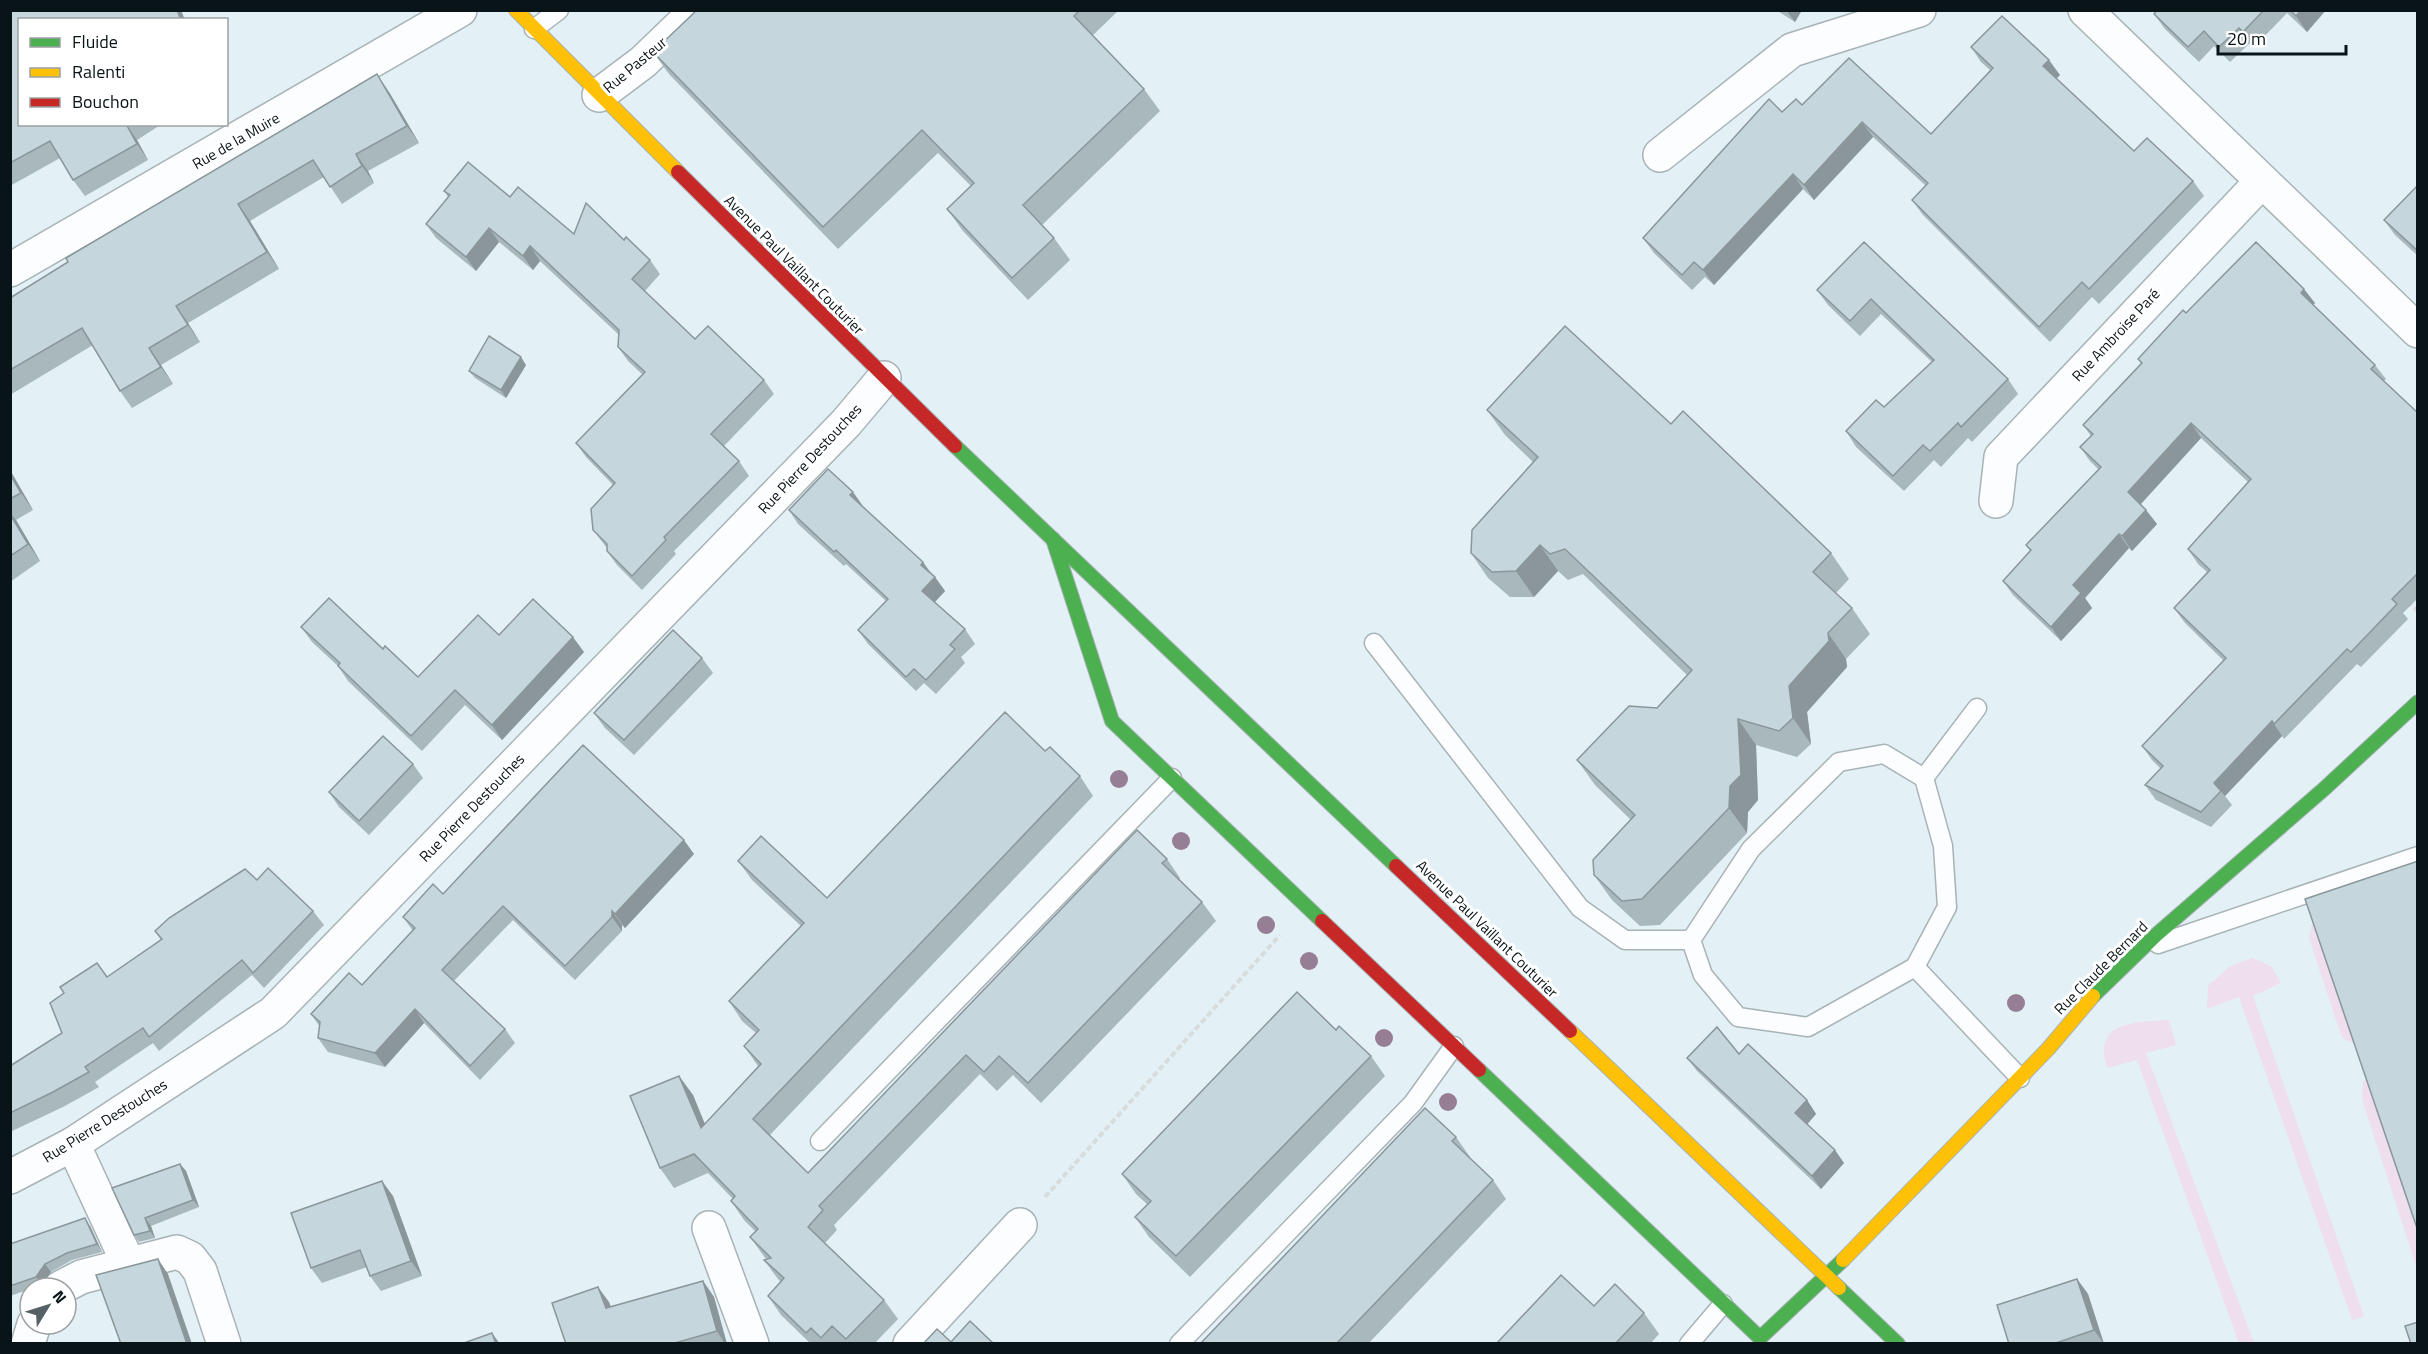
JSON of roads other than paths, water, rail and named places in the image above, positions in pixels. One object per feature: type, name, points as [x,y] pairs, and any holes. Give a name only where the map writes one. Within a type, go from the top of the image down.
[{"type":"street","name":"Rue de la Muire","points":[[10,270],[438,26],[460,10]]},
{"type":"street","name":"Avenue Paul Vaillant Couturier","points":[[516,10],[598,95],[884,378],[1898,1344]]},
{"type":"street","name":"Rue Pasteur","points":[[598,95],[643,62],[697,10]]},
{"type":"street","points":[[1660,155],[1792,50],[1919,10]]},
{"type":"street","points":[[2085,10],[2418,331]]},
{"type":"street","name":"Rue Ambroise Paré","points":[[1996,501],[2001,457],[2262,181]]},
{"type":"street","name":"Rue Pierre Destouches","points":[[10,1178],[73,1144],[273,1013],[838,431],[884,378]]},
{"type":"street","name":"Avenue Paul Vaillant Couturier","points":[[1053,539],[1112,721],[1760,1338]]},
{"type":"street","name":"Rue Claude Bernard","points":[[1760,1338],[1828,1276],[2048,1049],[2068,1023],[2139,950],[2348,770],[2418,702]]},
{"type":"street","points":[[73,1144],[129,1265]]},
{"type":"street","points":[[910,1344],[1020,1225]]},
{"type":"street","points":[[710,1228],[752,1344]]},
{"type":"street","points":[[78,1279],[177,1252],[190,1258],[200,1271],[224,1344]]},
{"type":"lane","points":[[534,29],[559,10]]},
{"type":"lane","points":[[1374,643],[1580,908],[1625,940],[1690,940]]},
{"type":"lane","points":[[1924,778],[1977,708]]},
{"type":"lane","points":[[1884,754],[1924,778],[1942,846],[1947,907],[1915,967],[1808,1027],[1738,1017],[1703,975],[1690,940],[1751,849],[1839,762],[1884,754]]},
{"type":"lane","points":[[820,1141],[1172,778]]},
{"type":"lane","points":[[2139,950],[2418,856]]},
{"type":"lane","points":[[1915,967],[2020,1078]]},
{"type":"lane","points":[[1179,1344],[1413,1103],[1454,1046]]},
{"type":"lane","points":[[1689,1344],[1723,1304]]}]
